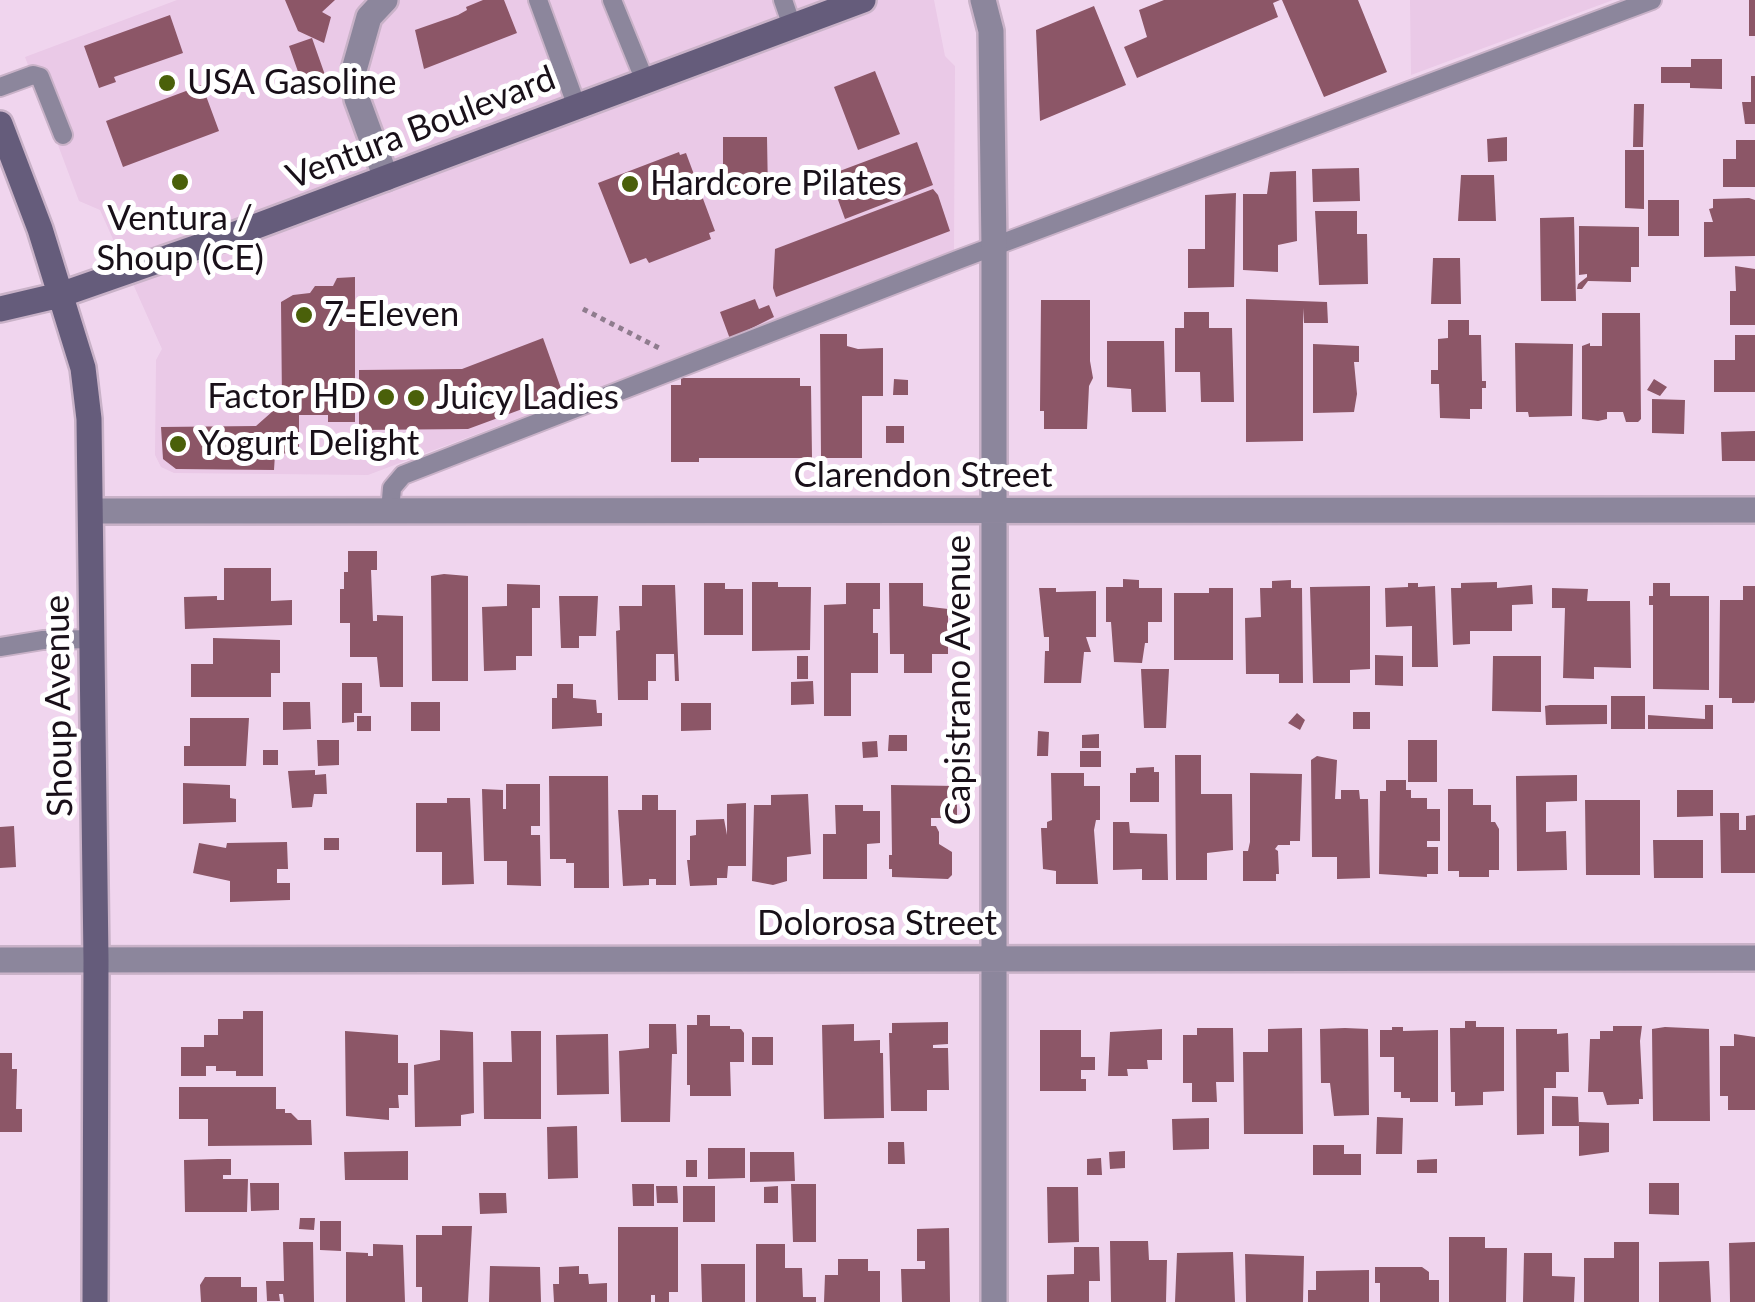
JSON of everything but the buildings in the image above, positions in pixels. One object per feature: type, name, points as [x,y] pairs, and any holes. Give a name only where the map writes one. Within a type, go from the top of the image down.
[{"type":"main road","name":"Ventura Boulevard","points":[[0,309],[60,295],[863,0]]},
{"type":"main road","name":"Shoup Avenue","points":[[0,124],[40,229],[83,368],[89,419],[94,639],[95,1302]]},
{"type":"street","points":[[384,0],[369,17],[354,70],[357,99],[386,178]]},
{"type":"street","name":"Capistrano Avenue","points":[[983,0],[992,32],[994,247],[994,1302]]},
{"type":"street","name":"Clarendon Street","points":[[92,511],[1755,510]]},
{"type":"street","name":"Dolorosa Street","points":[[0,960],[1755,958]]},
{"type":"lane","points":[[538,0],[576,107]]},
{"type":"lane","points":[[612,0],[645,81]]},
{"type":"lane","points":[[783,0],[792,26]]},
{"type":"lane","points":[[390,511],[392,488],[404,475],[994,247],[1652,0]]},
{"type":"lane","points":[[0,88],[38,76],[64,135]]},
{"type":"lane","points":[[0,646],[94,639]]},
{"type":"path","points":[[583,308],[690,364]]},
{"type":"shaded area","points":[[177,0],[934,0],[945,56],[955,66],[954,254],[368,475],[174,473],[161,467],[155,455],[156,360],[162,349],[100,210],[79,201],[25,57]]},
{"type":"shaded area","points":[[1410,0],[1613,0],[1411,75]]},
{"type":"place","name":"USA Gasoline","points":[[167,83]]},
{"type":"place","name":"Ventura / Shoup (CE)","points":[[180,182]]},
{"type":"place","name":"Hardcore Pilates","points":[[630,184]]},
{"type":"place","name":"7-Eleven","points":[[304,315]]},
{"type":"place","name":"Factor HD","points":[[386,397]]},
{"type":"place","name":"Juicy Ladies","points":[[416,398]]},
{"type":"place","name":"Yogurt Delight","points":[[178,444]]}]
